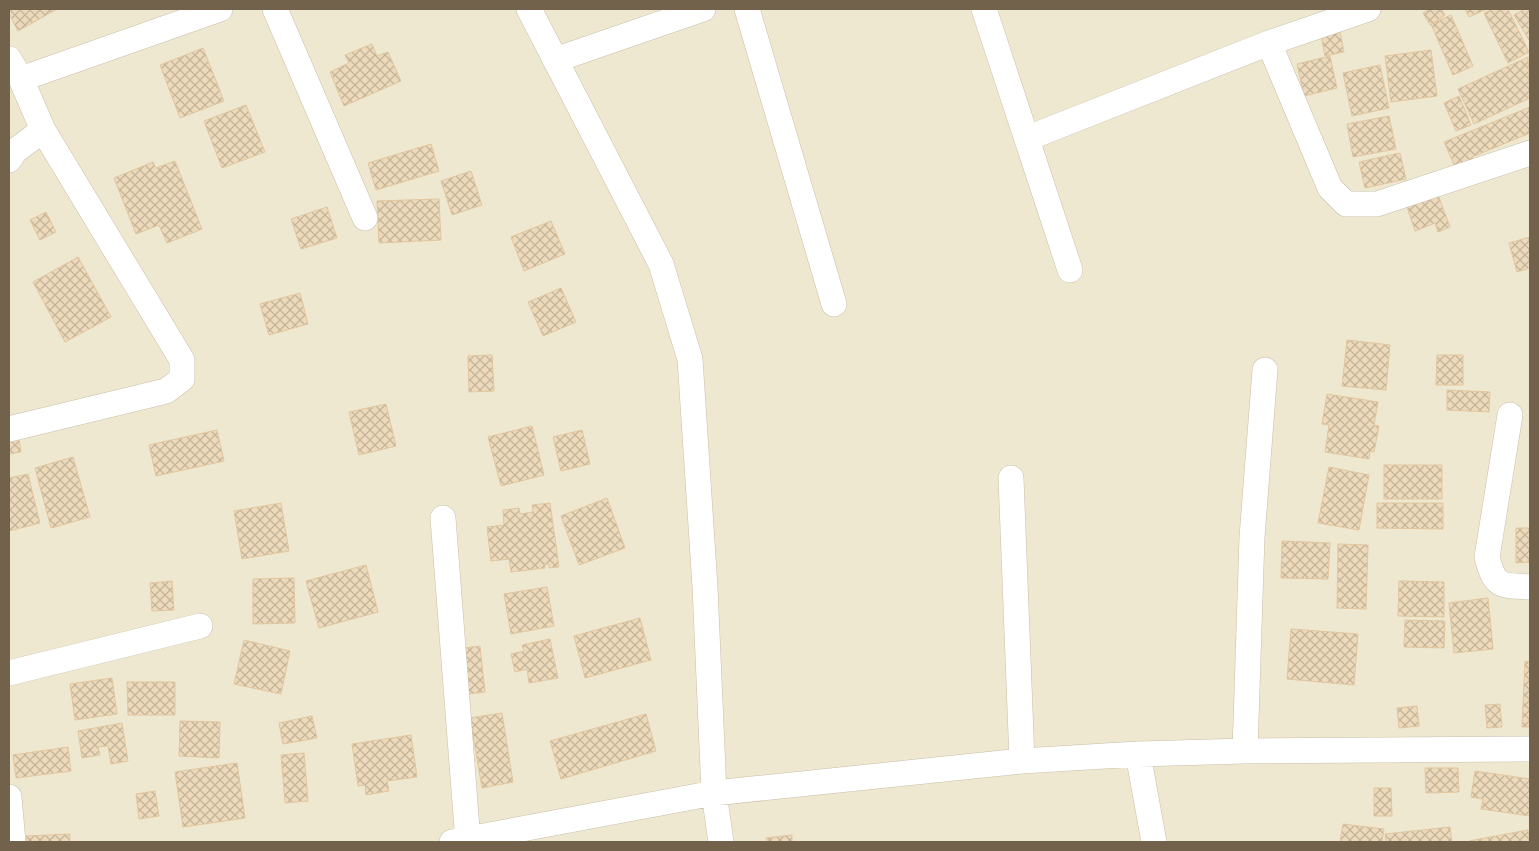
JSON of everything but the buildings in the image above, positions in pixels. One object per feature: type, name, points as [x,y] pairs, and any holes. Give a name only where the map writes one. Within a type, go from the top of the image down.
[{"type":"street","points":[[9,429],[166,390],[182,379],[182,360],[43,130],[15,69],[220,9]]},
{"type":"street","points":[[275,9],[366,218]]},
{"type":"street","points":[[528,9],[661,264],[690,359],[705,587],[714,793],[721,842]]},
{"type":"street","points":[[555,60],[703,9]]},
{"type":"street","points":[[747,9],[834,304]]},
{"type":"street","points":[[984,9],[1070,270]]},
{"type":"street","points":[[1028,138],[1269,43],[1368,9]]},
{"type":"street","points":[[1269,43],[1330,188],[1346,204],[1377,204],[1530,153]]},
{"type":"street","points":[[9,160],[15,151],[43,130]]},
{"type":"street","points":[[1245,751],[1252,537],[1265,370]]},
{"type":"street","points":[[1510,415],[1487,557],[1492,577],[1504,585],[1530,587]]},
{"type":"street","points":[[1011,478],[1022,761]]},
{"type":"street","points":[[443,518],[462,841],[714,793],[1022,761],[1138,754],[1245,751],[1530,749]]},
{"type":"street","points":[[9,673],[200,626]]},
{"type":"street","points":[[1138,754],[1154,842]]},
{"type":"street","points":[[9,797],[13,842]]},
{"type":"shaded area","points":[[9,9],[1530,9],[1530,842],[9,842]]}]
